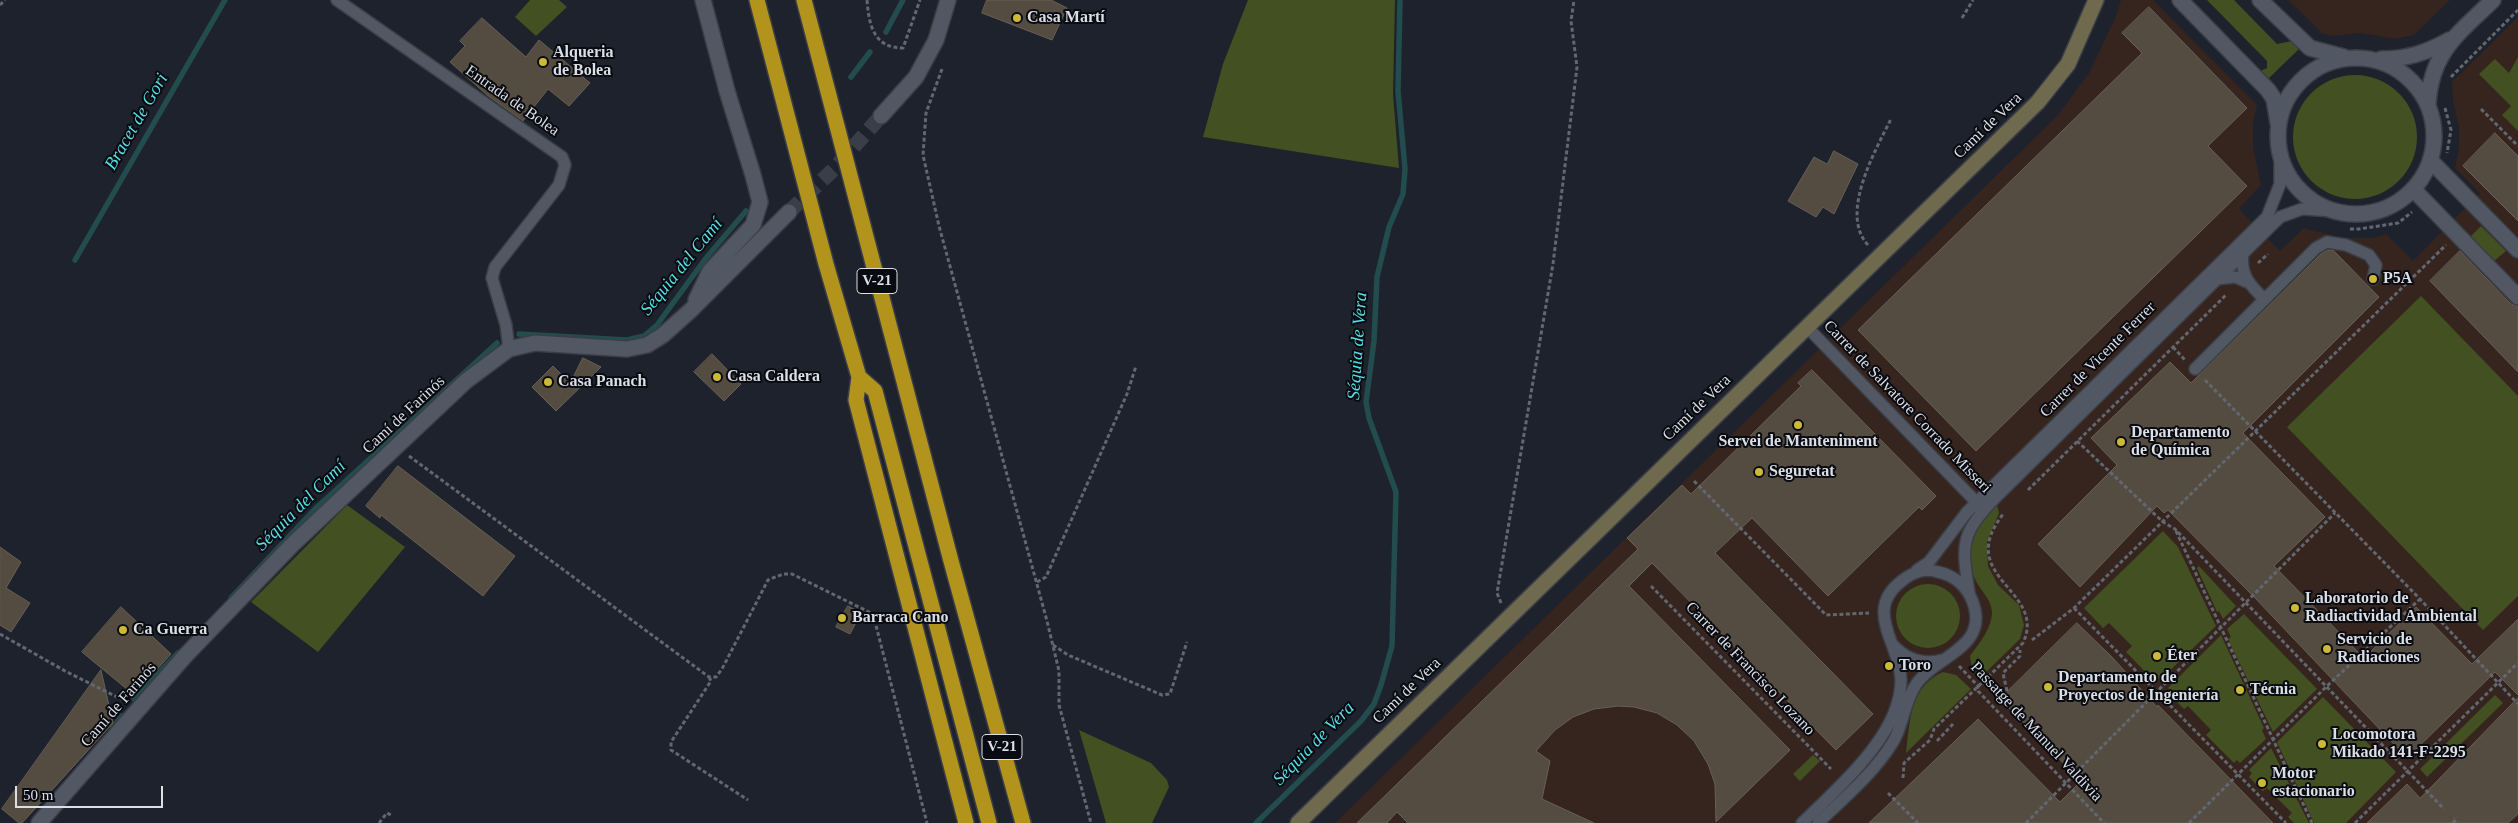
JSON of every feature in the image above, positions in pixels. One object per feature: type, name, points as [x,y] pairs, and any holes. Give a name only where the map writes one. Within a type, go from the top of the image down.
[{"type":"highway","name":"V-21","points":[[757,0],[826,264],[859,377],[875,391],[989,823]]},
{"type":"highway","name":"V-21","points":[[804,0],[951,561],[1023,823]]},
{"type":"highway","points":[[859,377],[856,400],[966,823]]},
{"type":"street","points":[[691,310],[710,272],[753,225],[760,202],[754,175],[727,91],[703,0]]},
{"type":"street","points":[[881,116],[916,77],[936,40],[948,0]]},
{"type":"street","name":"Camí de Vera","points":[[1298,823],[1507,617],[2038,102],[2068,64],[2096,0]]},
{"type":"street","points":[[2180,0],[2268,90],[2274,99],[2279,129],[2280,154],[2288,173],[2299,190],[2315,203],[2334,211],[2356,214],[2377,212],[2397,203],[2424,176],[2430,160],[2434,142],[2433,122],[2428,104],[2415,83],[2396,68],[2373,59]]},
{"type":"street","points":[[2260,0],[2310,48],[2350,58],[2398,59],[2419,55],[2456,35]]},
{"type":"street","points":[[2428,104],[2433,70],[2440,55],[2456,35],[2493,0]]},
{"type":"street","points":[[2279,129],[2284,107],[2294,88],[2310,73],[2329,62],[2350,58]]},
{"type":"street","points":[[2430,160],[2518,250]]},
{"type":"street","points":[[2413,189],[2518,297]]},
{"type":"street","name":"Camí de Farinós","points":[[39,823],[185,656],[292,545],[466,381],[509,349],[535,343],[626,349],[646,345],[663,336],[691,310],[789,212]]},
{"type":"lane","name":"Entrada de Bolea","points":[[338,0],[562,157],[565,165],[559,185],[495,267],[492,278],[506,325],[509,349]]},
{"type":"lane","name":"Carrer de Vicente Ferrer","points":[[1970,596],[1964,543],[1980,506],[2267,217],[2280,184],[2280,154]]},
{"type":"lane","name":"Carrer de Vicente Ferrer","points":[[1909,575],[1929,562],[1957,524],[2065,431],[2280,217],[2302,208],[2334,211]]},
{"type":"lane","points":[[2194,369],[2316,248],[2327,242],[2346,245],[2369,255],[2376,265],[2373,279]]},
{"type":"lane","points":[[2243,254],[2243,268],[2247,282]]},
{"type":"lane","points":[[2218,279],[2235,277],[2247,282],[2264,299]]},
{"type":"lane","name":"Carrer de Salvatore Corrado Misseri","points":[[1806,327],[1980,506]]},
{"type":"lane","points":[[1802,823],[1863,759],[1885,731],[1899,695],[1901,679],[1898,662],[1884,627],[1883,612],[1892,591],[1909,575],[1924,570],[1938,571],[1951,576],[1962,584],[1976,610],[1974,624],[1966,643],[1950,657],[1925,674],[1917,683],[1908,701],[1899,731],[1882,758],[1818,823]]},
{"type":"lane","points":[[1890,642],[1901,653],[1914,660],[1929,662],[1950,657]]},
{"type":"path","points":[[0,5],[5,0]]},
{"type":"path","points":[[867,0],[869,24],[880,41],[894,48],[903,48],[920,0]]},
{"type":"path","points":[[1507,617],[1497,593],[1553,264],[1577,67],[1571,20],[1574,0]]},
{"type":"path","points":[[1962,18],[1973,0]]},
{"type":"path","points":[[2448,80],[2518,10]]},
{"type":"path","points":[[943,65],[926,113],[923,155],[939,226],[1053,645],[1059,671],[1059,705],[1091,823]]},
{"type":"path","points":[[2444,102],[2451,130],[2444,175]]},
{"type":"path","points":[[2482,109],[2518,146]]},
{"type":"path","points":[[1879,257],[1865,242],[1857,224],[1861,189],[1872,157],[1891,119]]},
{"type":"path","points":[[2341,228],[2359,229],[2398,222],[2425,201]]},
{"type":"path","points":[[2255,266],[2274,247]]},
{"type":"path","points":[[2032,640],[2074,608],[2426,266]]},
{"type":"path","points":[[2023,494],[2230,291]]},
{"type":"path","points":[[2174,347],[2420,599],[2518,704]]},
{"type":"path","points":[[1037,582],[1046,577],[1127,394],[1136,366]]},
{"type":"path","points":[[2065,431],[2163,522],[2175,529],[2444,809]]},
{"type":"path","points":[[396,447],[709,677],[716,677],[722,669],[768,580],[776,576],[792,574],[873,614],[927,823]]},
{"type":"path","points":[[1694,481],[1826,615],[1883,612]]},
{"type":"path","points":[[1903,778],[1904,763],[1930,740],[1934,729],[2023,643],[2028,625],[2023,605],[2001,582],[1989,555],[1989,542],[2006,511]]},
{"type":"path","points":[[2026,823],[2335,513]]},
{"type":"path","points":[[2175,529],[2312,823]]},
{"type":"path","name":"Carrer de Francisco Lozano","points":[[1651,586],[1831,769]]},
{"type":"path","points":[[2189,823],[2327,686],[2420,599]]},
{"type":"path","points":[[2074,608],[2286,823]]},
{"type":"path","points":[[0,634],[65,671],[125,701],[138,710]]},
{"type":"path","points":[[1053,645],[1068,655],[1162,695],[1170,694],[1187,642]]},
{"type":"path","points":[[2007,691],[2003,674],[2020,656],[2020,650]]},
{"type":"path","name":"Passatge de Manuel Valdivia","points":[[1950,657],[1978,686],[1978,691],[2104,823]]},
{"type":"path","points":[[2355,823],[2518,663]]},
{"type":"path","points":[[709,677],[711,682],[671,742],[671,750],[748,800]]},
{"type":"path","points":[[1937,741],[1953,724]]},
{"type":"path","points":[[1888,793],[1918,823]]},
{"type":"path","points":[[379,823],[387,813],[392,816]]},
{"type":"path","points":[[2453,823],[2456,820],[2454,818]]},
{"type":"shaded area","points":[[2121,0],[2153,0],[2257,105],[2253,123],[2253,147],[2261,185],[2239,209],[2280,251],[2304,228],[2343,238],[2374,238],[2386,234],[2413,261],[2480,193],[2455,168],[2459,148],[2459,127],[2453,101],[2452,82],[2518,17],[2518,823],[1335,823],[2058,115],[2089,73],[2116,16]]},
{"type":"shaded area","points":[[2288,0],[2450,0],[2414,35],[2395,39],[2360,33],[2333,36],[2323,34]]},
{"type":"green space","points":[[530,0],[559,0],[567,7],[536,36],[515,17]]},
{"type":"green space","points":[[1248,0],[1395,0],[1393,94],[1399,168],[1203,137],[1223,64]]},
{"type":"green space","points":[[2207,0],[2234,0],[2277,44],[2292,41],[2300,48],[2267,80],[2258,72],[2267,68],[2267,61]]},
{"type":"green space","points":[[2518,57],[2518,131],[2502,115],[2511,106],[2479,74],[2495,59],[2509,73]]},
{"type":"green space","points":[[2355,75],[2379,80],[2399,93],[2412,113],[2417,137],[2412,161],[2399,181],[2379,194],[2355,199],[2331,194],[2311,181],[2298,161],[2293,137],[2298,113],[2311,93],[2331,80]]},
{"type":"green space","points":[[2481,226],[2506,251],[2493,262],[2469,238]]},
{"type":"green space","points":[[2421,296],[2518,396],[2518,596],[2483,630],[2287,427]]},
{"type":"green space","points":[[347,505],[405,547],[318,652],[251,602]]},
{"type":"green space","points":[[1997,505],[1999,513],[1987,542],[1988,566],[1998,585],[2019,605],[2024,625],[2020,639],[1980,678],[1972,669],[1970,656],[1990,624],[1992,612],[1990,603],[1971,570],[1970,549],[1977,530]]},
{"type":"green space","points":[[2163,531],[2178,547],[2216,626],[2160,680],[2157,678],[2154,681],[2126,652],[2132,646],[2109,623],[2103,628],[2084,608]]},
{"type":"green space","points":[[2199,566],[2236,606],[2223,619],[2219,611],[2217,612],[2197,568]]},
{"type":"green space","points":[[1928,584],[1940,587],[1951,593],[1957,604],[1960,616],[1957,628],[1951,639],[1940,645],[1928,648],[1916,645],[1905,639],[1899,628],[1896,616],[1899,604],[1905,593],[1916,587]]},
{"type":"green space","points":[[2244,614],[2317,689],[2273,732],[2228,639],[2231,637],[2227,629]]},
{"type":"green space","points":[[2221,635],[2264,728],[2262,730],[2266,739],[2240,763],[2237,760],[2234,763],[2206,735],[2211,730],[2188,706],[2184,709],[2168,693],[2171,690],[2168,688]]},
{"type":"green space","points":[[1943,672],[1956,675],[1971,689],[1906,753],[1910,718],[1917,696],[1923,687]]},
{"type":"green space","points":[[2495,695],[2503,703],[2427,777],[2420,769]]},
{"type":"green space","points":[[2323,697],[2396,772],[2346,823],[2314,823],[2277,742]]},
{"type":"green space","points":[[1079,730],[1151,763],[1167,780],[1169,787],[1152,823],[1106,823]]},
{"type":"green space","points":[[2271,748],[2309,823],[2294,823],[2288,817],[2292,813],[2267,788],[2263,791],[2249,777],[2252,773],[2249,770]]},
{"type":"green space","points":[[1813,755],[1820,761],[1800,781],[1793,774]]},
{"type":"building","name":"Casa Martí","points":[[987,0],[1051,0],[1067,8],[1052,40],[982,13]]},
{"type":"building","points":[[2149,7],[2247,108],[2208,146],[2247,186],[1976,451],[1858,330],[2142,53],[2122,33]]},
{"type":"building","points":[[482,18],[526,57],[539,40],[590,83],[569,106],[548,89],[523,121],[487,95],[450,62],[465,46],[460,41]]},
{"type":"building","points":[[2495,133],[2518,156],[2518,221],[2463,166]]},
{"type":"building","points":[[1834,151],[1858,164],[1834,214],[1823,207],[1816,217],[1788,201],[1814,157],[1827,164]]},
{"type":"building","points":[[2328,250],[2333,250],[2379,297],[2243,433],[2325,517],[2274,566],[2364,658],[2416,607],[2472,664],[2518,619],[2518,695],[2495,672],[2407,758],[2256,599],[2168,510],[2164,513],[2157,506],[2080,587],[2038,544],[2117,465],[2091,438],[2170,362],[2191,383],[2321,254]]},
{"type":"building","points":[[2460,251],[2511,304],[2518,306],[2518,372],[2430,281]]},
{"type":"building","name":"Casa Caldera","points":[[712,354],[741,384],[724,401],[694,372]]},
{"type":"building","points":[[583,358],[601,367],[556,411],[532,387],[553,366],[570,383]]},
{"type":"building","points":[[1812,370],[1936,496],[1922,510],[1919,507],[1828,596],[1752,518],[1715,553],[1873,714],[1836,750],[1652,563],[1629,586],[1790,750],[1716,822],[1715,784],[1708,764],[1694,741],[1677,725],[1657,713],[1634,707],[1618,706],[1594,709],[1573,717],[1555,730],[1536,751],[1550,761],[1542,799],[1594,823],[1408,823],[1397,812],[1387,823],[1357,823],[1638,549],[1627,538],[1682,485],[1691,494],[1801,386],[1798,383]]},
{"type":"building","points":[[398,466],[515,556],[483,596],[381,515],[380,518],[366,506]]},
{"type":"building","points":[[0,547],[21,562],[6,588],[30,603],[11,632],[0,625]]},
{"type":"building","name":"Barraca Cano","points":[[848,606],[861,613],[850,634],[836,627]]},
{"type":"building","name":"Ca Guerra","points":[[121,607],[171,654],[134,695],[82,652]]},
{"type":"building","points":[[2077,623],[2112,657],[2157,707],[2158,705],[2273,823],[1869,823],[1978,719],[2060,802],[2081,781],[2000,699]]},
{"type":"building","points":[[101,670],[113,723],[22,823],[19,823],[2,809]]},
{"type":"building","points":[[2518,698],[2518,814],[2508,823],[2367,823],[2407,784],[2420,798]]},
{"type":"waterway","name":"Bracet de Gori","points":[[75,260],[225,0]]},
{"type":"waterway","name":"Séquia del Camí","points":[[886,32],[903,0]]},
{"type":"waterway","name":"Séquia de Vera","points":[[1256,823],[1361,721],[1374,704],[1392,646],[1396,492],[1369,418],[1366,402],[1374,341],[1377,277],[1389,227],[1403,194],[1405,169],[1398,91],[1400,0]]},
{"type":"waterway","name":"Séquia del Camí","points":[[851,77],[870,52]]},
{"type":"waterway","name":"Séquia del Camí","points":[[519,334],[627,340],[644,336],[657,325],[706,258],[746,211]]},
{"type":"waterway","name":"Séquia del Camí","points":[[231,598],[316,508],[497,343]]},
{"type":"waterway","name":"Séquia del Camí","points":[[134,699],[178,653]]},
{"type":"waterway","name":"Séquia del Camí","points":[[113,727],[122,716]]},
{"type":"tunnel","points":[[789,212],[835,168],[881,116]]},
{"type":"place","name":"Casa Martí","points":[[1017,18]]},
{"type":"place","name":"Alqueria de Bolea","points":[[543,62]]},
{"type":"place","name":"P5A","points":[[2373,279]]},
{"type":"place","name":"Casa Caldera","points":[[717,377]]},
{"type":"place","name":"Casa Panach","points":[[548,382]]},
{"type":"place","name":"Servei de Manteniment","points":[[1798,425]]},
{"type":"place","name":"Departamento de Química","points":[[2121,442]]},
{"type":"place","name":"Seguretat","points":[[1759,472]]},
{"type":"place","name":"Laboratorio de Radiactividad Ambiental","points":[[2295,608]]},
{"type":"place","name":"Barraca Cano","points":[[842,618]]},
{"type":"place","name":"Ca Guerra","points":[[123,630]]},
{"type":"place","name":"Servicio de Radiaciones","points":[[2327,649]]},
{"type":"place","name":"Éter","points":[[2157,656]]},
{"type":"place","name":"Toro","points":[[1889,666]]},
{"type":"place","name":"Departamento de Proyectos de Ingeniería","points":[[2048,687]]},
{"type":"place","name":"Técnia","points":[[2240,690]]},
{"type":"place","name":"Locomotora Mikado 141-F-2295","points":[[2322,744]]},
{"type":"place","name":"Motor estacionario","points":[[2262,783]]}]
